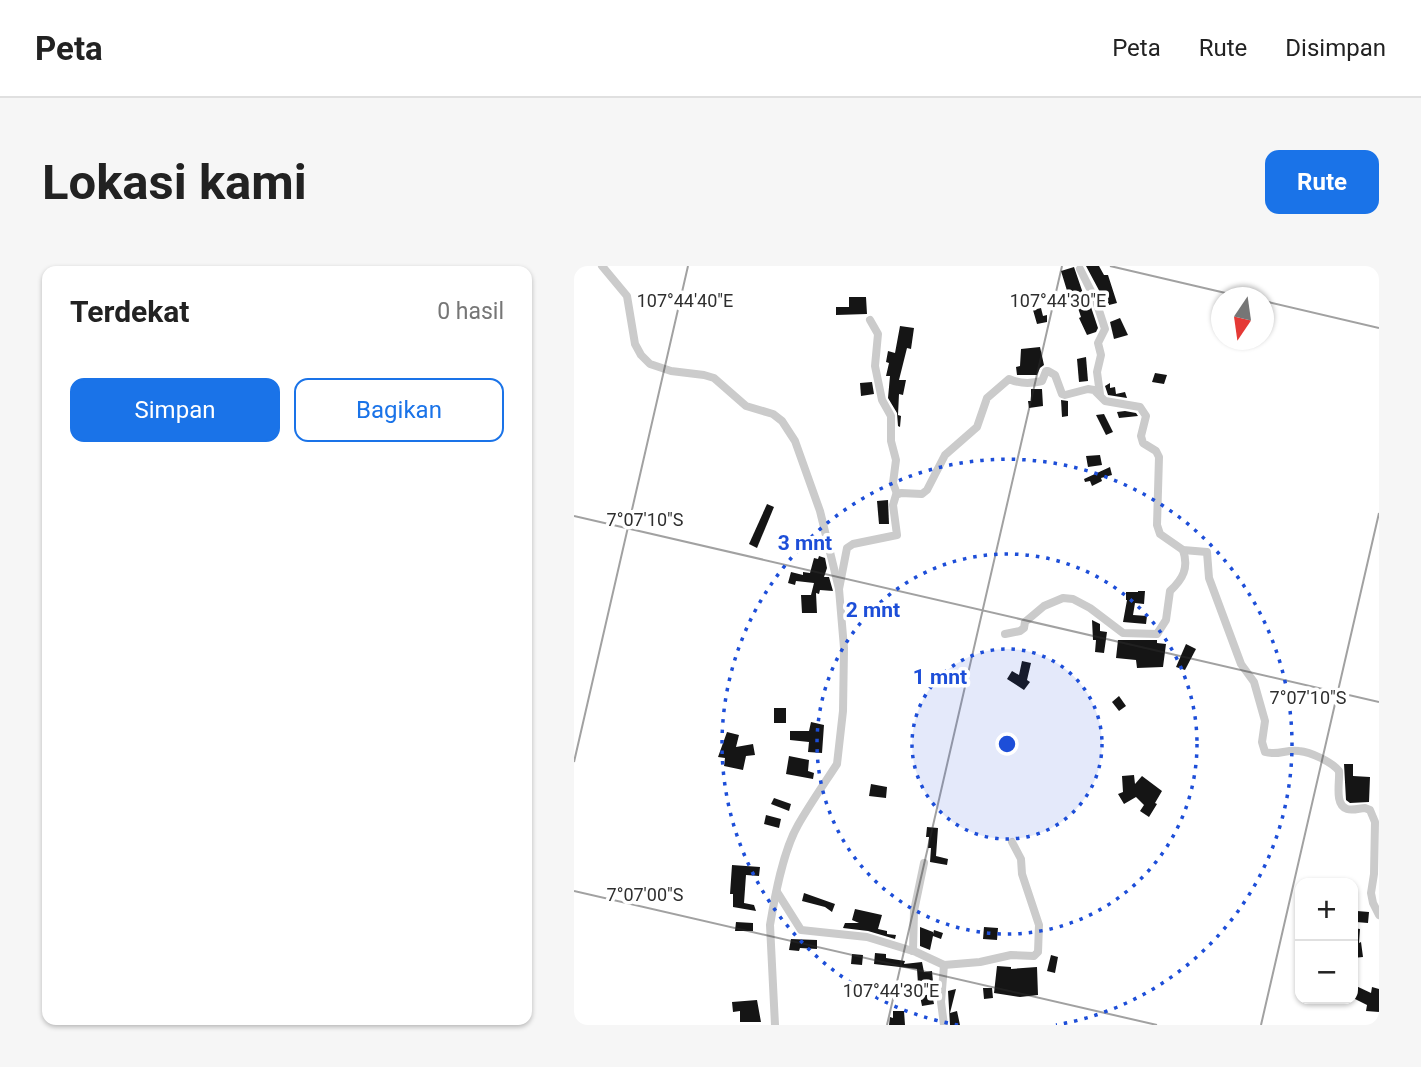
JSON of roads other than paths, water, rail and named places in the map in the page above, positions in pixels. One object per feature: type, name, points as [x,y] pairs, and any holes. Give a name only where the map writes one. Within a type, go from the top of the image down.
[{"type":"street","points":[[602,266],[627,296],[635,344],[650,364],[671,371],[714,378],[746,406],[773,414],[782,421],[795,441],[808,474],[839,589],[844,648],[839,754],[837,764],[797,826],[777,892],[770,925],[775,1025]]},
{"type":"street","points":[[1080,269],[1096,301],[1105,329],[1098,343],[1101,355],[1097,372],[1100,394],[1105,401],[1130,404],[1144,411],[1146,416],[1141,436],[1143,443],[1156,451],[1159,457],[1157,525],[1160,534],[1183,550],[1204,550],[1207,554],[1209,578],[1241,664],[1254,682],[1265,720],[1262,734],[1265,752],[1277,754],[1299,751],[1330,763],[1339,771],[1339,801],[1342,806],[1352,810],[1365,808],[1373,813],[1374,874],[1371,892],[1379,915]]},
{"type":"street","points":[[839,589],[846,552],[850,546],[897,536],[893,505],[897,494],[893,483],[895,460],[891,441],[891,416],[883,405],[875,366],[878,334],[870,320]]},
{"type":"street","points":[[897,494],[922,494],[928,490],[945,455],[977,427],[987,398],[1009,379],[1020,384],[1039,382],[1048,371],[1055,375],[1062,394],[1088,389],[1100,394]]},
{"type":"street","points":[[1005,634],[1020,631],[1025,622],[1044,606],[1063,598],[1073,599],[1090,608],[1123,634],[1157,634],[1166,620],[1170,591],[1180,583],[1183,576],[1186,559],[1183,550]]},
{"type":"street","points":[[777,892],[801,930],[867,937],[913,951],[944,965],[980,962],[1011,955],[1034,956],[1038,953],[1039,925],[1022,874],[1021,859],[1012,842]]},
{"type":"street","points":[[913,951],[914,911],[924,863]]},
{"type":"street","points":[[944,965],[944,1025]]}]
